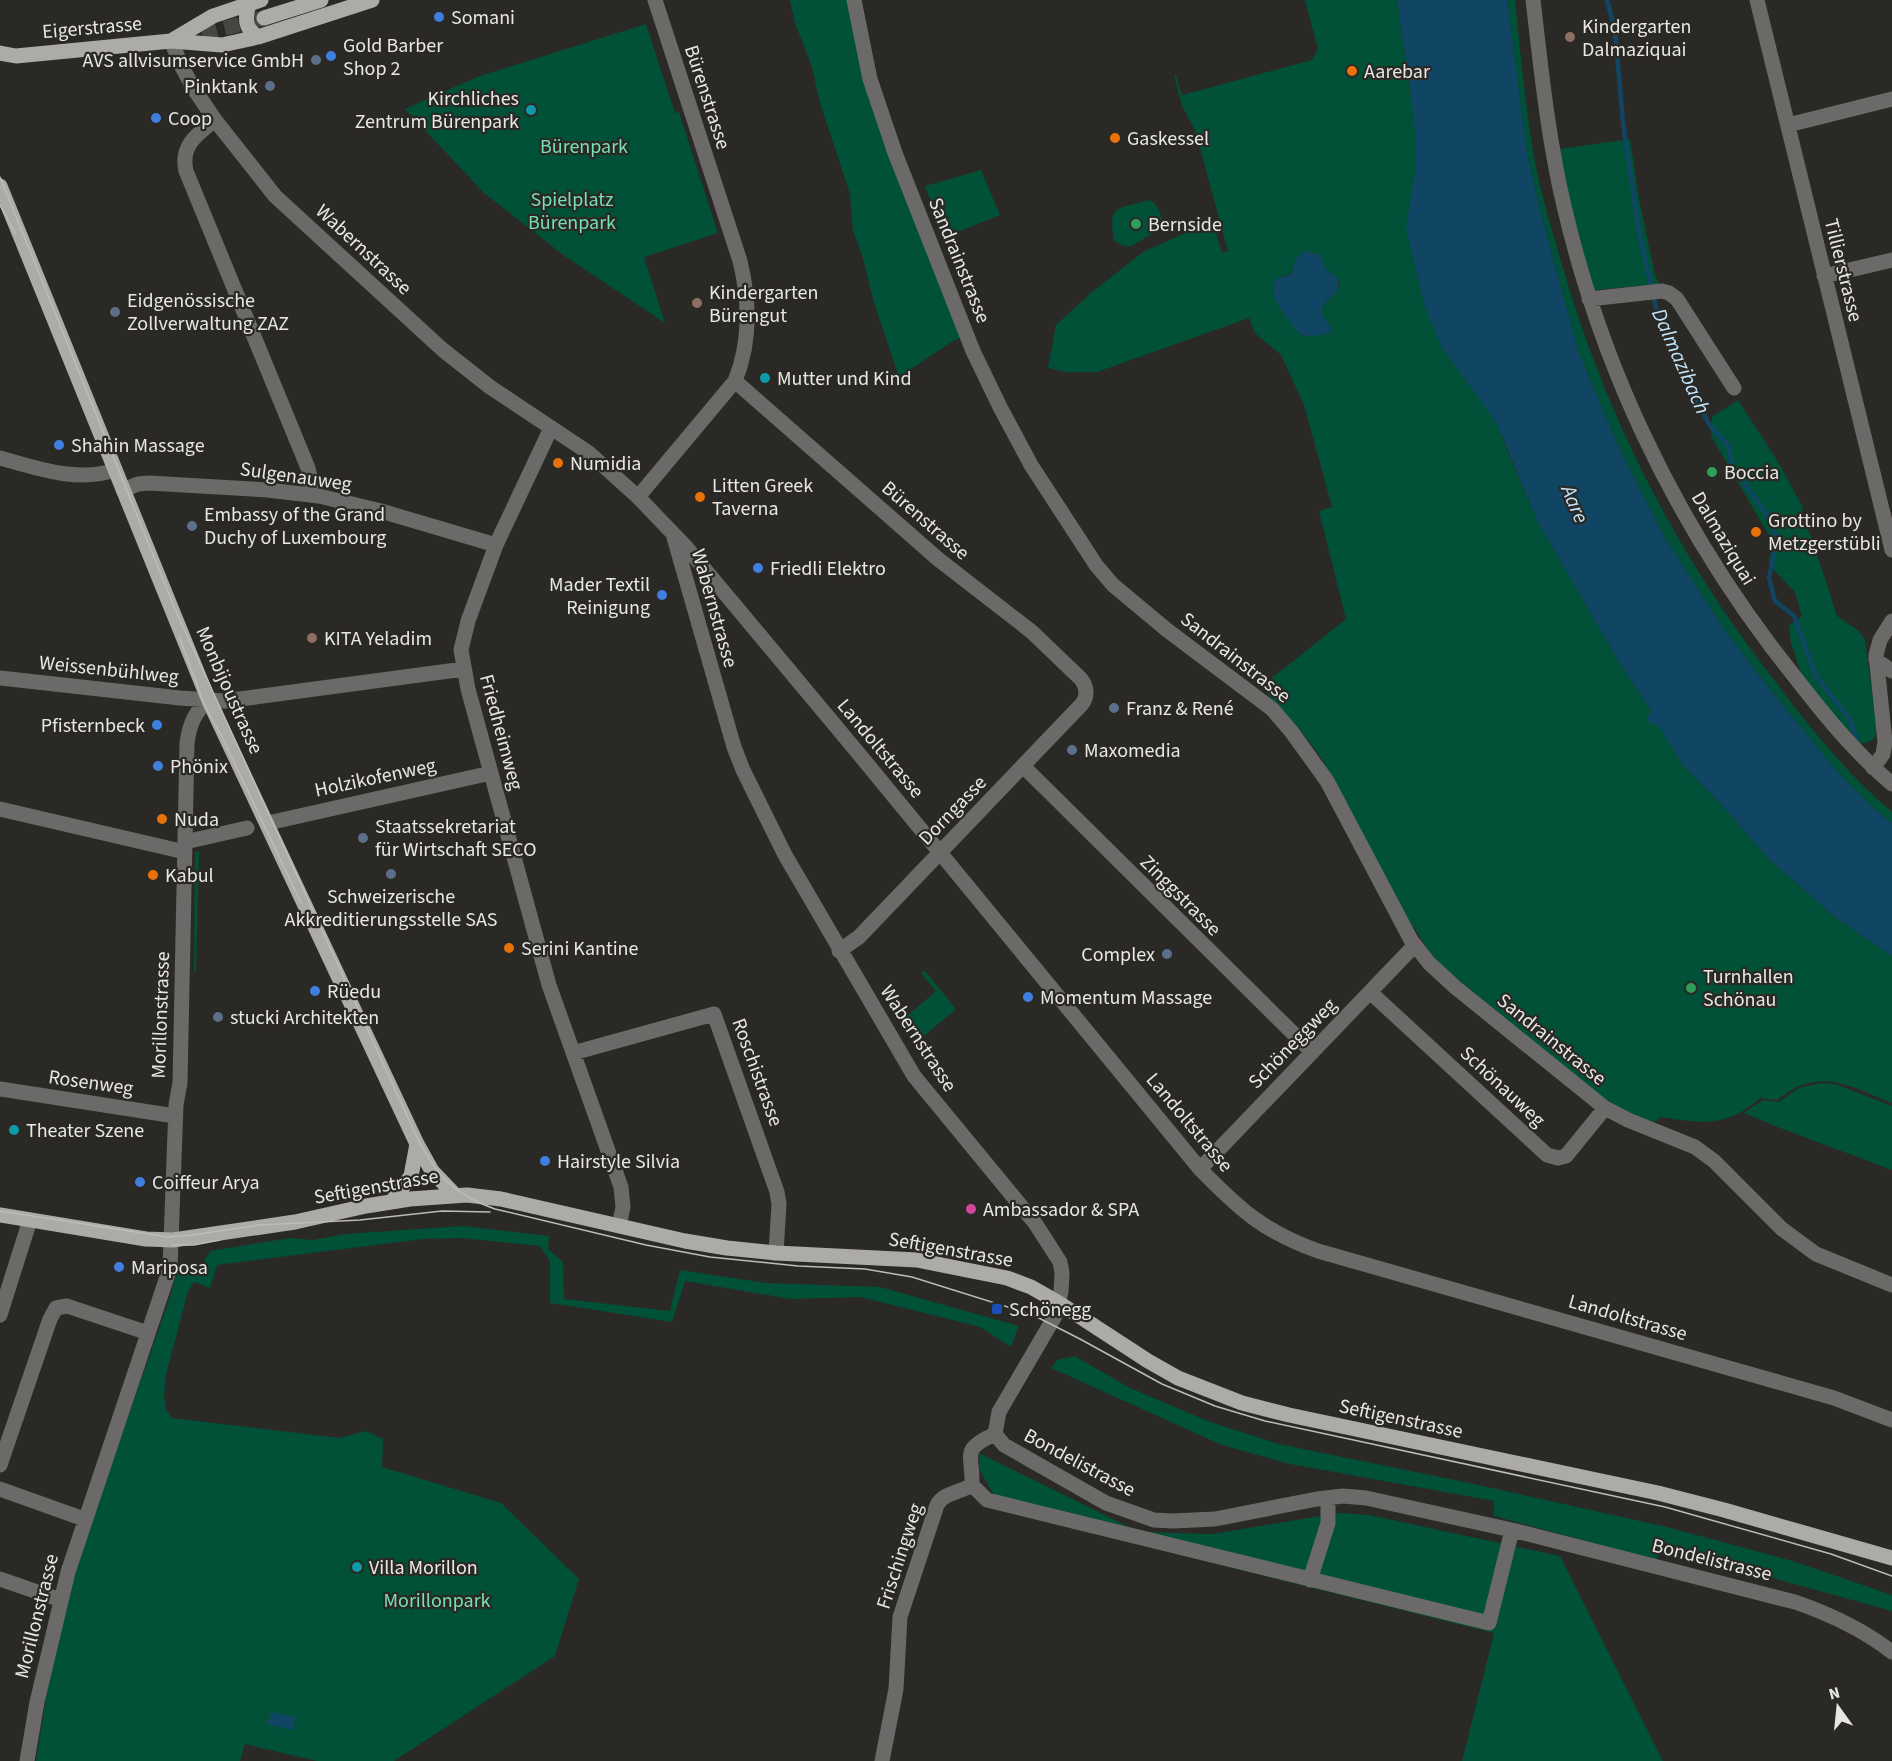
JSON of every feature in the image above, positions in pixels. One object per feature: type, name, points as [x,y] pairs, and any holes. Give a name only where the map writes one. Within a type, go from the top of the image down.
[{"type":"main road","points":[[264,18],[321,0]]},
{"type":"main road","name":"Eigerstrasse","points":[[0,62],[16,56],[171,41],[222,45],[258,37],[372,0]]},
{"type":"main road","points":[[255,2],[246,24],[258,37]]},
{"type":"main road","name":"Eigerstrasse","points":[[171,41],[213,16],[255,2]]},
{"type":"main road","name":"Eigerstrasse","points":[[0,53],[16,56]]},
{"type":"main road","name":"Monbijoustrasse","points":[[0,186],[209,701],[417,1144],[432,1170],[454,1195]]},
{"type":"main road","points":[[392,1201],[411,1176],[417,1144]]},
{"type":"main road","name":"Seftigenstrasse","points":[[0,1215],[146,1239],[173,1240],[295,1222],[392,1201],[454,1195],[501,1199],[685,1241],[776,1253],[877,1257],[926,1262],[1015,1281],[1032,1287],[1148,1361],[1192,1384],[1242,1403],[1341,1427],[1658,1493],[1892,1558]]},
{"type":"street","name":"Bürenstrasse","points":[[638,497],[735,381],[740,370],[745,345],[748,314],[740,261],[655,0]]},
{"type":"street","name":"Sandrainstrasse","points":[[854,0],[870,79],[895,153],[973,351],[1031,465],[1092,558],[1113,585],[1167,630],[1272,709],[1291,731],[1327,781],[1415,945],[1429,963],[1455,987],[1605,1108],[1628,1120],[1695,1147],[1714,1161],[1782,1229],[1816,1254],[1892,1285]]},
{"type":"street","name":"Dalmaziquai","points":[[1533,0],[1552,149],[1564,206],[1589,299],[1637,424],[1700,543],[1741,606],[1851,747],[1892,784]]},
{"type":"street","name":"Tillierstrasse","points":[[1757,0],[1892,550]]},
{"type":"street","name":"Wabernstrasse","points":[[171,41],[188,79],[215,120],[276,196],[443,350],[490,387],[589,453],[672,531],[734,747],[784,855],[914,1076],[1035,1223],[1054,1251],[1062,1269],[1059,1303],[1052,1326],[999,1412],[995,1434]]},
{"type":"street","points":[[1788,125],[1892,99]]},
{"type":"street","points":[[215,120],[188,145],[184,155],[186,171],[308,468],[311,484],[310,495]]},
{"type":"street","points":[[1824,276],[1892,260]]},
{"type":"street","points":[[1589,299],[1669,292],[1677,299],[1734,388]]},
{"type":"street","name":"Bürenstrasse","points":[[735,381],[955,574],[1032,632],[1081,679],[1086,692]]},
{"type":"street","name":"Friedheimweg","points":[[551,428],[496,545],[463,640],[461,654],[538,948],[621,1187],[623,1207],[619,1226]]},
{"type":"street","points":[[0,458],[83,476],[115,470]]},
{"type":"street","name":"Sulgenauweg","points":[[123,490],[138,484],[149,483],[310,495],[381,511],[496,545]]},
{"type":"street","name":"Landoltstrasse","points":[[672,531],[724,590],[1200,1169],[1251,1218],[1272,1231],[1308,1247],[1842,1400],[1892,1420]]},
{"type":"street","points":[[1873,768],[1883,754],[1885,742],[1876,660],[1880,640],[1892,621]]},
{"type":"street","points":[[1876,660],[1892,671]]},
{"type":"street","name":"Weissenbühlweg","points":[[0,678],[225,701],[464,669]]},
{"type":"street","name":"Dorngasse","points":[[839,951],[859,937],[1023,766],[1082,704],[1086,692]]},
{"type":"street","name":"Morillonstrasse","points":[[27,1761],[37,1702],[61,1600],[84,1519],[169,1273],[173,1240],[175,1116],[180,1083],[188,738],[197,713],[209,701]]},
{"type":"street","name":"Zinggstrasse","points":[[1023,766],[1312,1052]]},
{"type":"street","name":"Holzikofenweg","points":[[268,823],[491,773]]},
{"type":"street","points":[[0,809],[185,847],[247,828]]},
{"type":"street","name":"Schöneggweg","points":[[1200,1169],[1415,945]]},
{"type":"street","name":"Schönauweg","points":[[1370,992],[1547,1155],[1558,1158],[1566,1156],[1605,1108]]},
{"type":"street","name":"Roschistrasse","points":[[573,1053],[714,1014],[777,1192],[779,1204],[776,1253]]},
{"type":"street","name":"Rosenweg","points":[[0,1089],[175,1116]]},
{"type":"street","points":[[0,1315],[30,1220]]},
{"type":"street","points":[[0,1465],[50,1319],[56,1308],[67,1306],[148,1333]]},
{"type":"street","points":[[995,1434],[977,1442],[971,1450],[972,1485],[987,1500],[1489,1623],[1512,1530]]},
{"type":"street","name":"Bondelistrasse","points":[[995,1434],[1005,1445],[1106,1503],[1154,1520],[1215,1519],[1343,1496],[1388,1502],[1512,1530],[1795,1602],[1837,1618],[1862,1631],[1892,1652]]},
{"type":"street","name":"Frischingweg","points":[[882,1761],[896,1689],[900,1617],[939,1501],[945,1496],[972,1485]]},
{"type":"street","points":[[0,1489],[84,1519]]},
{"type":"street","points":[[1311,1580],[1328,1523],[1328,1498]]},
{"type":"street","points":[[0,1578],[61,1600]]},
{"type":"green space","points":[[790,0],[852,0],[855,17],[966,336],[953,341],[899,377],[853,231],[850,194],[820,103],[812,67],[795,23]]},
{"type":"green space","points":[[1305,0],[1397,0],[1411,98],[1502,438],[1538,522],[1622,667],[1651,710],[1682,764],[1769,859],[1835,917],[1892,956],[1892,1103],[1847,1085],[1820,1081],[1792,1090],[1777,1100],[1760,1098],[1737,1114],[1725,1119],[1701,1122],[1661,1117],[1654,1122],[1621,1108],[1591,1089],[1444,968],[1429,951],[1407,917],[1322,759],[1262,686],[1346,619],[1319,511],[1332,507],[1304,405],[1281,355],[1255,333],[1249,318],[1097,372],[1067,372],[1048,368],[1056,325],[1092,292],[1143,252],[1185,233],[1213,224],[1222,253],[1228,251],[1195,130],[1182,106],[1174,75],[1176,75],[1182,95],[1312,60],[1318,49]],"holes":[[[1294,264],[1323,266],[1339,281],[1338,290],[1322,308],[1323,316],[1332,329],[1328,334],[1303,336],[1282,312],[1274,285],[1279,277],[1292,274]]]},
{"type":"green space","points":[[1507,0],[1515,0],[1530,132],[1545,205],[1577,313],[1618,419],[1668,521],[1728,617],[1807,723],[1856,778],[1892,812],[1892,823],[1873,808],[1839,774],[1723,628],[1665,538],[1621,453],[1579,353],[1540,211],[1527,153]]},
{"type":"green space","name":"Bürenpark","points":[[646,24],[675,113],[679,112],[718,233],[644,257],[665,323],[566,257],[484,193],[405,109],[477,77]]},
{"type":"green space","points":[[1630,139],[1639,199],[1655,275],[1659,284],[1594,290],[1569,205],[1559,149]]},
{"type":"green space","points":[[981,170],[1000,215],[945,237],[925,186]]},
{"type":"green space","name":"Bernside","points":[[1150,200],[1160,212],[1162,222],[1159,229],[1132,246],[1123,246],[1114,240],[1112,219],[1114,213],[1123,207]]},
{"type":"green space","points":[[1738,400],[1780,465],[1803,508],[1802,516],[1812,539],[1837,616],[1859,631],[1865,640],[1877,729],[1875,737],[1868,742],[1856,744],[1802,677],[1791,643],[1789,625],[1802,616],[1795,592],[1774,570],[1769,561],[1773,542],[1711,436],[1712,417]]},
{"type":"green space","points":[[195,852],[199,852],[196,971],[194,972]]},
{"type":"green space","points":[[925,971],[956,1009],[924,1036],[906,1017],[936,991],[921,973]]},
{"type":"green space","points":[[1821,1083],[1835,1084],[1892,1106],[1892,1170],[1744,1113],[1763,1100],[1779,1102],[1799,1088]]},
{"type":"green space","name":"Morillonpark","points":[[463,1226],[549,1236],[548,1249],[563,1262],[564,1299],[670,1311],[680,1270],[766,1283],[880,1287],[1019,1326],[1011,1347],[980,1327],[860,1297],[791,1299],[685,1281],[672,1322],[550,1303],[550,1261],[540,1246],[462,1238],[423,1239],[217,1265],[210,1288],[194,1282],[188,1291],[166,1375],[164,1395],[166,1410],[172,1418],[339,1438],[366,1431],[383,1439],[382,1467],[501,1503],[579,1579],[555,1656],[394,1761],[317,1761],[245,1744],[240,1761],[36,1761],[53,1654],[67,1601],[92,1520],[170,1297],[177,1270],[183,1267],[197,1274],[210,1251],[290,1238],[313,1240],[345,1234]]},
{"type":"green space","points":[[1075,1356],[1128,1387],[1210,1422],[1279,1444],[1667,1527],[1793,1561],[1892,1595],[1892,1611],[1660,1547],[1656,1560],[1494,1516],[1494,1501],[1290,1464],[1222,1445],[1051,1368],[1057,1360]]},
{"type":"green space","points":[[979,1453],[1139,1532],[1213,1534],[1338,1513],[1369,1515],[1560,1556],[1663,1761],[1462,1761],[1494,1633],[1156,1549],[996,1499],[979,1469]]},
{"type":"water","name":"Aare","points":[[1397,0],[1507,0],[1527,153],[1540,211],[1579,353],[1621,453],[1665,538],[1723,628],[1839,774],[1873,808],[1892,823],[1892,956],[1835,917],[1769,859],[1682,764],[1658,724],[1655,726],[1647,720],[1651,710],[1622,667],[1538,522],[1496,422],[1441,346],[1424,304],[1406,228],[1416,166],[1414,116]]},
{"type":"water","points":[[1306,251],[1320,255],[1325,268],[1338,280],[1338,290],[1322,308],[1323,316],[1332,329],[1328,334],[1301,335],[1281,310],[1274,294],[1273,287],[1276,279],[1292,274],[1297,258]]},
{"type":"water","points":[[271,1712],[295,1717],[293,1730],[266,1724]]},
{"type":"waterway","name":"Dalmazibach","points":[[1607,0],[1615,31],[1623,123],[1639,232],[1656,308],[1676,348],[1679,366],[1710,426],[1728,445],[1732,466],[1768,516],[1777,539],[1769,578],[1775,601],[1794,616],[1816,676],[1851,721],[1857,741]]},
{"type":"tunnel","points":[[180,40],[264,18]]},
{"type":"tram line","points":[[0,177],[175,609],[415,1133],[438,1171],[456,1189],[495,1209],[646,1245],[710,1257],[798,1266],[865,1269],[912,1277],[1033,1315],[1162,1384],[1215,1406],[1265,1421],[1665,1507],[1831,1554],[1892,1576]]},
{"type":"tram line","points":[[0,205],[15,233]]},
{"type":"tram line","points":[[179,636],[204,704],[301,903]]},
{"type":"tram line","points":[[0,1211],[168,1237],[259,1225],[360,1220],[442,1211],[490,1212]]},
{"type":"tram line","points":[[172,1245],[194,1245],[220,1240]]},
{"type":"place","name":"Somani","points":[[439,17]]},
{"type":"place","name":"Kindergarten Dalmaziquai","points":[[1570,37]]},
{"type":"place","name":"Gold Barber Shop 2","points":[[331,56]]},
{"type":"place","name":"AVS allvisumservice GmbH","points":[[316,60]]},
{"type":"place","name":"Aarebar","points":[[1352,71]]},
{"type":"place","name":"Pinktank","points":[[270,86]]},
{"type":"place","name":"Kirchliches Zentrum Bürenpark","points":[[531,110]]},
{"type":"place","name":"Coop","points":[[156,118]]},
{"type":"place","name":"Gaskessel","points":[[1115,138]]},
{"type":"place","name":"Bernside","points":[[1136,224]]},
{"type":"place","name":"Kindergarten Bürengut","points":[[697,303]]},
{"type":"place","name":"Eidgenössische Zollverwaltung ZAZ","points":[[115,312]]},
{"type":"place","name":"Mutter und Kind","points":[[765,378]]},
{"type":"place","name":"Shahin Massage","points":[[59,445]]},
{"type":"place","name":"Numidia","points":[[558,463]]},
{"type":"place","name":"Boccia","points":[[1712,472]]},
{"type":"place","name":"Litten Greek Taverna","points":[[700,497]]},
{"type":"place","name":"Embassy of the Grand Duchy of Luxembourg","points":[[192,526]]},
{"type":"place","name":"Grottino by Metzgerstübli","points":[[1756,532]]},
{"type":"place","name":"Friedli Elektro","points":[[758,568]]},
{"type":"place","name":"Mader Textil Reinigung","points":[[662,595]]},
{"type":"place","name":"KITA Yeladim","points":[[312,638]]},
{"type":"place","name":"Franz & René","points":[[1114,708]]},
{"type":"place","name":"Pfisternbeck","points":[[157,725]]},
{"type":"place","name":"Maxomedia","points":[[1072,750]]},
{"type":"place","name":"Phönix","points":[[158,766]]},
{"type":"place","name":"Nuda","points":[[162,819]]},
{"type":"place","name":"Staatssekretariat für Wirtschaft SECO","points":[[363,838]]},
{"type":"place","name":"Schweizerische Akkreditierungsstelle SAS","points":[[391,874]]},
{"type":"place","name":"Kabul","points":[[153,875]]},
{"type":"place","name":"Serini Kantine","points":[[509,948]]},
{"type":"place","name":"Complex","points":[[1167,954]]},
{"type":"place","name":"Turnhallen Schönau","points":[[1691,988]]},
{"type":"place","name":"Rüedu","points":[[315,991]]},
{"type":"place","name":"Momentum Massage","points":[[1028,997]]},
{"type":"place","name":"stucki Architekten","points":[[218,1017]]},
{"type":"place","name":"Theater Szene","points":[[14,1130]]},
{"type":"place","name":"Hairstyle Silvia","points":[[545,1161]]},
{"type":"place","name":"Coiffeur Arya","points":[[140,1182]]},
{"type":"place","name":"Ambassador & SPA","points":[[971,1209]]},
{"type":"place","name":"Mariposa","points":[[119,1267]]},
{"type":"place","name":"Schönegg","points":[[997,1309]]},
{"type":"place","name":"Villa Morillon","points":[[357,1567]]},
{"type":"park label","name":"Spielplatz Bürenpark","points":[[572,210]]}]
